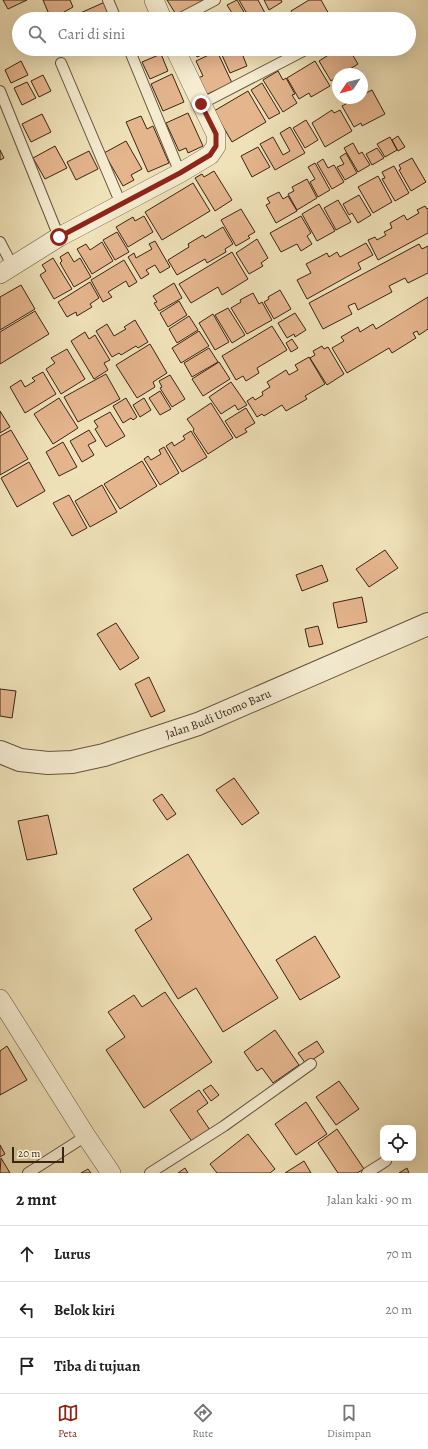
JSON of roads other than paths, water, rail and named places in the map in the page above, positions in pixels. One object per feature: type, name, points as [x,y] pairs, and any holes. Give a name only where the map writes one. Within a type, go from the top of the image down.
[{"type":"street","points":[[154,0],[159,12]]},
{"type":"street","points":[[7,270],[59,237],[180,173],[210,155],[216,146],[216,134],[178,56]]},
{"type":"street","name":"Jalan Budi Utomo Baru","points":[[0,752],[20,760],[48,763],[72,762],[104,755],[198,724],[428,624]]},
{"type":"street","points":[[0,1000],[111,1173]]},
{"type":"lane","points":[[108,0],[113,12]]},
{"type":"lane","points":[[192,12],[215,0]]},
{"type":"lane","points":[[132,56],[180,173]]},
{"type":"lane","points":[[201,104],[293,56]]},
{"type":"lane","points":[[61,63],[121,204]]},
{"type":"lane","points":[[0,91],[59,237]]},
{"type":"lane","points":[[0,242],[7,270]]},
{"type":"lane","points":[[150,1173],[224,1126],[311,1064]]},
{"type":"lane","points":[[28,1173],[86,1136]]},
{"type":"lane","points":[[366,1173],[386,1161]]}]
